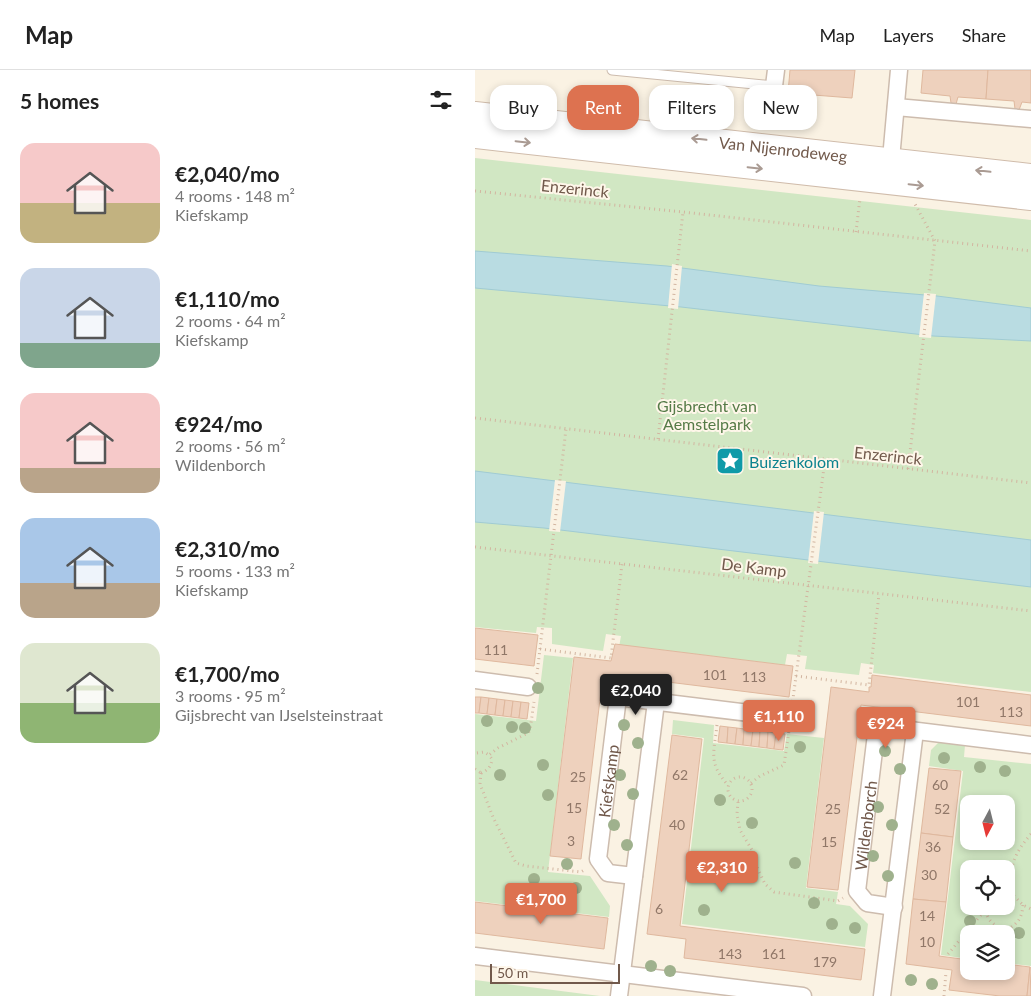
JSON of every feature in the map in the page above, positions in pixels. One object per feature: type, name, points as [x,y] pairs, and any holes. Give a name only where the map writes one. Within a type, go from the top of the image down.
[{"type":"main road","name":"Van Nijenrodeweg","points":[[475,114],[890,172],[1031,198]]},
{"type":"main road","name":"Van Nijenrodeweg","points":[[475,136],[890,172],[1031,176]]},
{"type":"street","points":[[890,172],[899,70]]},
{"type":"street","points":[[896,107],[1031,120]]},
{"type":"street","points":[[475,680],[532,687]]},
{"type":"street","name":"Kiefskamp","points":[[599,860],[618,696],[787,718]]},
{"type":"street","points":[[619,996],[656,702]]},
{"type":"street","name":"Wildenborch","points":[[894,907],[867,903],[857,892],[877,726],[1031,745]]},
{"type":"street","points":[[881,996],[894,907],[915,731]]},
{"type":"street","points":[[599,860],[608,874],[634,876]]},
{"type":"street","points":[[475,956],[803,996]]},
{"type":"lane","points":[[612,70],[775,78]]},
{"type":"path","name":"Enzerinck","points":[[475,191],[1031,251]]},
{"type":"path","points":[[856,232],[860,196]]},
{"type":"path","points":[[908,469],[935,241],[913,202]]},
{"type":"path","points":[[658,439],[683,212]]},
{"type":"path","name":"Enzerinck","points":[[475,418],[1031,483]]},
{"type":"path","points":[[489,755],[498,748],[529,734],[530,730],[532,687],[539,649],[567,429]]},
{"type":"path","points":[[751,783],[760,776],[784,764],[787,718],[796,676],[825,460]]},
{"type":"path","name":"De Kamp","points":[[475,547],[1031,611]]},
{"type":"path","points":[[539,649],[611,658],[622,564]]},
{"type":"path","points":[[796,676],[869,685],[879,594]]},
{"type":"path","points":[[719,710],[713,762],[728,785],[729,795],[738,802]]},
{"type":"path","points":[[476,753],[484,752],[492,760],[490,767],[481,773]]},
{"type":"path","points":[[475,769],[481,773]]},
{"type":"path","points":[[481,773],[480,784],[489,809],[516,863],[526,866],[581,872],[599,860]]},
{"type":"path","points":[[728,785],[737,777],[745,778],[751,783],[752,791],[749,798],[738,802]]},
{"type":"path","points":[[738,802],[737,814],[740,830],[752,850],[765,884],[774,892],[838,900],[857,892]]},
{"type":"path","points":[[1015,860],[1024,842],[1031,834]]},
{"type":"path","points":[[1015,898],[1031,909]]},
{"type":"path","points":[[987,915],[992,924],[1006,930],[1018,922],[1022,916],[1023,905]]},
{"type":"path","points":[[948,954],[980,915]]},
{"type":"path","points":[[943,996],[946,972]]},
{"type":"green space","name":"Gijsbrecht van Aemstelpark","points":[[475,158],[1031,220],[1031,692],[873,673],[874,665],[861,663],[859,675],[805,669],[807,656],[787,654],[785,665],[647,648],[619,647],[621,636],[606,634],[603,651],[552,644],[552,628],[537,627],[536,633],[475,627]]},
{"type":"green space","points":[[544,655],[573,658],[548,872],[590,876],[610,906],[609,917],[475,901],[475,714],[536,721]]},
{"type":"green space","points":[[673,720],[714,725],[713,743],[784,751],[787,734],[824,738],[806,888],[838,892],[836,904],[850,906],[868,924],[865,947],[682,924],[704,738],[672,734]]},
{"type":"green space","points":[[939,742],[965,745],[964,757],[1031,764],[1031,966],[1015,964],[1015,925],[960,925],[960,958],[941,955],[960,796],[960,850],[1015,850],[1015,795],[960,795],[963,771],[929,766],[931,750]]},
{"type":"green space","points":[[475,980],[600,996],[475,996]]},
{"type":"water","points":[[475,251],[667,266],[819,286],[937,296],[1031,308],[1031,341],[933,336],[681,307],[475,288]]},
{"type":"water","points":[[475,471],[1031,540],[1031,587],[544,528],[475,522]]},
{"type":"pier","points":[[672,264],[682,266],[678,309],[668,308]]},
{"type":"pier","points":[[924,293],[936,294],[931,338],[919,337]]},
{"type":"pier","points":[[555,480],[566,481],[560,532],[549,531]]},
{"type":"pier","points":[[814,511],[824,512],[818,564],[808,563]]},
{"type":"building","points":[[790,70],[855,70],[852,98],[817,95],[817,85],[789,85]]},
{"type":"building","points":[[923,70],[988,70],[986,99],[958,97],[956,104],[951,103],[950,96],[921,93]]},
{"type":"building","points":[[988,70],[1031,70],[1031,103],[1022,102],[1019,110],[1015,109],[1014,101],[986,99]]},
{"type":"building","points":[[475,628],[538,635],[534,666],[475,659]]},
{"type":"building","points":[[615,644],[793,666],[789,697],[603,674],[581,859],[550,856],[574,657],[611,661]]},
{"type":"building","points":[[872,675],[1031,695],[1031,726],[861,705],[838,890],[807,887],[831,687],[869,692]]},
{"type":"building","points":[[475,697],[481,697],[479,713],[475,713]]},
{"type":"building","points":[[481,697],[489,698],[487,714],[479,713]]},
{"type":"building","points":[[489,698],[497,699],[495,715],[487,714]]},
{"type":"building","points":[[497,699],[505,700],[503,716],[495,715]]},
{"type":"building","points":[[505,700],[513,701],[511,717],[503,716]]},
{"type":"building","points":[[513,701],[521,702],[519,718],[511,717]]},
{"type":"building","points":[[521,702],[529,703],[527,719],[519,718]]},
{"type":"building","points":[[720,726],[728,727],[727,743],[718,742]]},
{"type":"building","points":[[728,727],[737,728],[735,744],[727,743]]},
{"type":"building","points":[[737,728],[744,729],[743,745],[735,744]]},
{"type":"building","points":[[744,729],[753,730],[751,746],[743,745]]},
{"type":"building","points":[[753,730],[760,731],[759,747],[751,746]]},
{"type":"building","points":[[760,731],[768,732],[767,748],[759,747]]},
{"type":"building","points":[[768,732],[776,733],[774,749],[767,748]]},
{"type":"building","points":[[776,733],[785,734],[783,750],[774,749]]},
{"type":"building","points":[[672,735],[702,739],[680,926],[865,949],[861,980],[684,958],[686,939],[647,934]]},
{"type":"building","points":[[929,768],[961,771],[953,837],[921,833]]},
{"type":"building","points":[[921,833],[953,837],[946,902],[913,899]]},
{"type":"building","points":[[913,899],[946,902],[939,956],[960,959],[960,980],[1015,980],[1015,965],[1030,967],[1027,996],[1000,996],[949,990],[952,970],[906,964]]},
{"type":"building","points":[[475,902],[608,918],[604,949],[475,933]]},
{"type":"building","points":[[1030,967],[1031,996],[1027,996]]},
{"type":"place","name":"Buizenkolom","points":[[730,461]]}]
